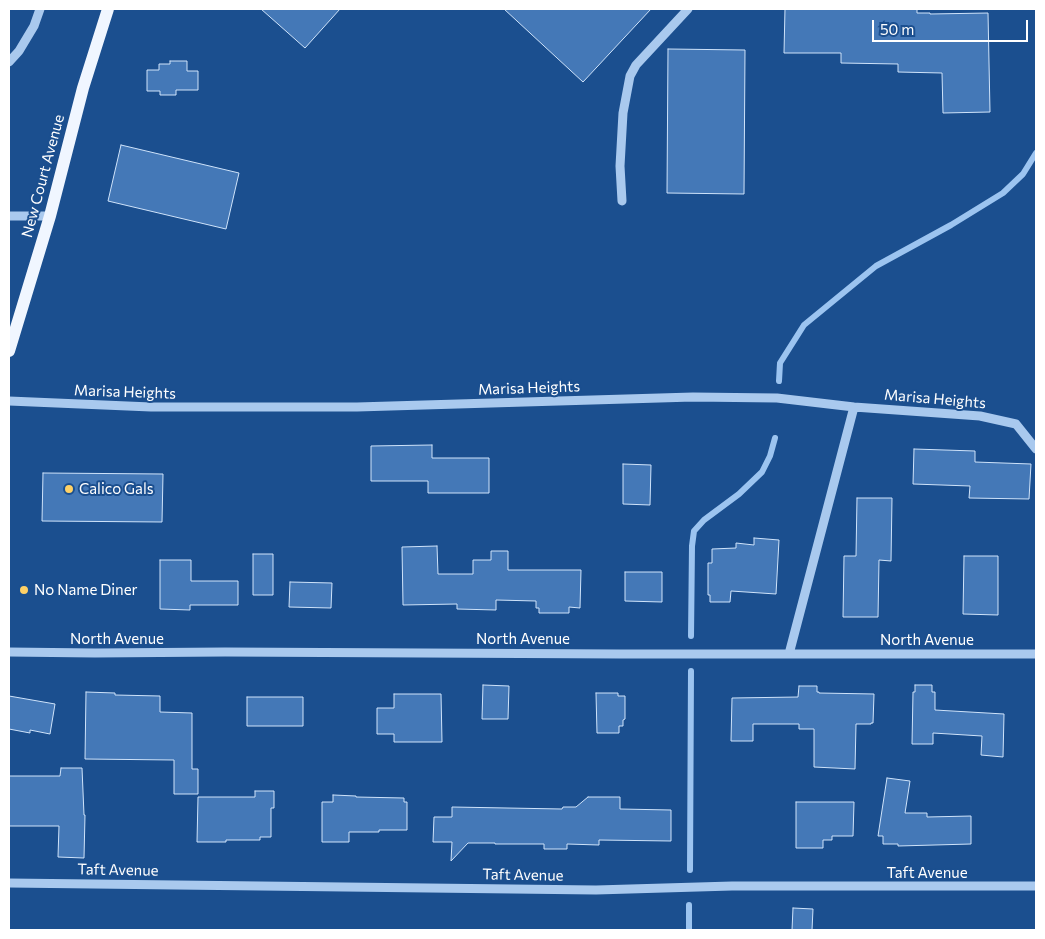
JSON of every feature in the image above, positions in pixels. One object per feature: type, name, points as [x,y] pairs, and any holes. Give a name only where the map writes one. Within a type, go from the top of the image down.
[{"type":"main road","name":"New Court Avenue","points":[[9,351],[50,216],[83,88],[108,9]]},
{"type":"street","points":[[9,62],[19,51],[34,26],[40,9]]},
{"type":"street","points":[[622,201],[620,166],[623,113],[630,76],[636,65],[688,9]]},
{"type":"street","points":[[9,216],[50,216]]},
{"type":"street","name":"Marisa Heights","points":[[9,401],[151,407],[357,407],[693,396],[777,398],[980,416],[1016,424],[1036,449]]},
{"type":"street","points":[[789,654],[854,406]]},
{"type":"street","name":"North Avenue","points":[[9,652],[1036,654]]},
{"type":"street","name":"Taft Avenue","points":[[9,883],[596,890],[732,886],[1036,886]]},
{"type":"building","points":[[261,9],[340,9],[305,48]]},
{"type":"building","points":[[504,9],[651,9],[583,82]]},
{"type":"building","points":[[785,9],[917,9],[917,13],[930,14],[988,13],[990,112],[943,113],[942,73],[898,72],[898,64],[841,63],[841,53],[784,53]]},
{"type":"building","points":[[668,49],[745,50],[744,194],[667,193]]},
{"type":"building","points":[[170,61],[187,61],[187,71],[198,71],[198,90],[176,90],[176,95],[160,95],[160,91],[147,91],[147,70],[159,70],[159,64],[170,64]]},
{"type":"building","points":[[121,145],[239,173],[226,229],[108,201]]},
{"type":"building","points":[[432,445],[432,458],[489,458],[489,493],[428,493],[428,481],[371,481],[371,446]]},
{"type":"building","points":[[914,449],[975,451],[975,462],[1031,464],[1029,499],[969,498],[970,486],[913,484]]},
{"type":"building","points":[[623,464],[651,465],[650,505],[623,504]]},
{"type":"building","points":[[43,473],[163,474],[162,522],[42,521]]},
{"type":"building","points":[[857,498],[892,498],[891,561],[879,560],[878,617],[843,617],[844,556],[856,556]]},
{"type":"building","points":[[754,538],[779,540],[776,594],[731,591],[730,602],[710,602],[710,595],[708,595],[708,563],[712,563],[712,549],[736,548],[736,543],[754,545]]},
{"type":"building","points":[[437,546],[438,574],[473,574],[473,560],[491,560],[491,551],[508,551],[508,570],[581,570],[580,608],[569,607],[569,613],[539,613],[539,608],[536,608],[536,601],[496,600],[496,610],[457,609],[457,604],[403,605],[402,547]]},
{"type":"building","points":[[253,554],[273,554],[273,595],[253,595]]},
{"type":"building","points":[[964,556],[998,556],[998,615],[963,614]]},
{"type":"building","points":[[160,560],[191,560],[191,581],[238,581],[238,605],[190,605],[190,610],[160,609]]},
{"type":"building","points":[[625,572],[662,572],[662,602],[625,601]]},
{"type":"building","points":[[290,582],[332,583],[331,608],[289,607]]},
{"type":"building","points":[[483,685],[509,686],[508,719],[482,719]]},
{"type":"building","points":[[915,685],[932,685],[932,692],[935,692],[935,710],[1004,714],[1003,757],[981,755],[982,736],[933,733],[933,744],[912,744],[913,692],[915,692]]},
{"type":"building","points":[[799,686],[817,686],[817,692],[819,693],[874,694],[873,723],[856,724],[855,769],[814,767],[814,729],[799,729],[799,724],[753,724],[753,741],[731,741],[732,698],[798,697]]},
{"type":"building","points":[[86,692],[160,696],[160,712],[192,713],[192,769],[198,769],[198,794],[174,794],[174,760],[85,759]]},
{"type":"building","points":[[596,693],[618,693],[618,696],[625,696],[625,719],[623,720],[623,726],[619,726],[619,733],[597,733]]},
{"type":"building","points":[[394,694],[441,694],[442,742],[394,742],[394,734],[377,734],[377,708],[394,708]]},
{"type":"building","points":[[9,696],[55,704],[50,734],[30,730],[30,733],[9,729]]},
{"type":"building","points":[[247,697],[303,697],[303,726],[247,726]]},
{"type":"building","points":[[61,768],[82,768],[85,815],[84,858],[58,857],[59,826],[9,826],[9,776],[60,776]]},
{"type":"building","points":[[887,778],[910,781],[905,813],[927,813],[927,817],[971,816],[971,844],[898,846],[898,844],[883,844],[883,836],[878,836]]},
{"type":"building","points":[[255,791],[274,791],[274,808],[271,808],[271,837],[260,837],[260,840],[197,842],[198,797],[255,797]]},
{"type":"building","points":[[333,795],[404,798],[404,802],[407,802],[407,830],[349,832],[349,842],[322,842],[322,802],[333,802]]},
{"type":"building","points":[[588,797],[620,797],[620,809],[671,810],[671,841],[599,840],[599,845],[567,844],[567,849],[544,849],[544,844],[468,843],[451,861],[452,842],[433,842],[434,817],[452,817],[452,807],[562,809],[563,807],[576,807]]},
{"type":"building","points":[[796,802],[854,802],[853,836],[832,836],[832,840],[823,840],[823,848],[796,848]]},
{"type":"building","points":[[793,908],[813,909],[812,930],[792,930]]},
{"type":"waterway","points":[[779,381],[780,363],[804,325],[876,266],[951,225],[1003,193],[1023,174],[1036,153]]},
{"type":"waterway","points":[[691,636],[692,546],[694,531],[704,520],[739,494],[762,472],[770,456],[775,438]]},
{"type":"waterway","points":[[690,870],[691,671]]},
{"type":"waterway","points":[[689,905],[689,930]]},
{"type":"place","name":"Calico Gals","points":[[69,489]]},
{"type":"place","name":"No Name Diner","points":[[24,590]]}]
